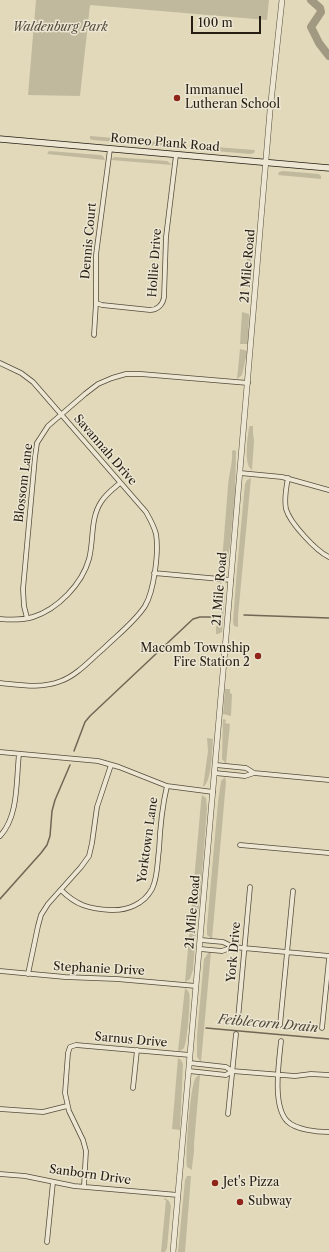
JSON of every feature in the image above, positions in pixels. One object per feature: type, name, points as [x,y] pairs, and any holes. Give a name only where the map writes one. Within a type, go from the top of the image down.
[{"type":"main road","name":"Romeo Plank Road","points":[[0,139],[329,168]]},
{"type":"street","name":"21 Mile Road","points":[[173,1252],[216,765],[266,162],[282,0]]},
{"type":"street","name":"Dennis Court","points":[[94,335],[96,255],[110,149]]},
{"type":"street","name":"Hollie Drive","points":[[96,303],[102,305],[150,310],[157,308],[162,304],[164,297],[166,237],[176,154]]},
{"type":"street","name":"Savannah Drive","points":[[0,363],[14,369],[28,378],[146,512],[154,527],[156,543],[154,573],[150,593],[145,605],[130,623],[73,675],[61,681],[40,686],[0,683]]},
{"type":"street","name":"Blossom Lane","points":[[27,618],[24,606],[23,589],[36,449],[37,443],[44,431],[61,414],[98,384],[126,374],[248,383]]},
{"type":"street","points":[[240,473],[288,478],[329,490]]},
{"type":"street","points":[[288,478],[285,502],[290,518],[313,546],[323,554],[329,556]]},
{"type":"street","points":[[0,619],[27,618],[38,615],[50,609],[77,583],[89,560],[94,521],[98,508],[105,496],[120,483]]},
{"type":"street","points":[[154,573],[231,580]]},
{"type":"street","points":[[0,752],[90,760],[111,765],[167,786],[213,792]]},
{"type":"street","points":[[0,836],[7,827],[12,815],[19,754]]},
{"type":"street","points":[[28,974],[39,921],[48,904],[81,868],[89,856],[97,807],[111,765]]},
{"type":"street","points":[[216,765],[246,768],[254,773]]},
{"type":"street","points":[[215,773],[245,776],[254,773],[329,780]]},
{"type":"street","name":"Yorktown Lane","points":[[61,890],[76,903],[98,909],[123,910],[144,899],[151,890],[156,877],[162,813],[167,786]]},
{"type":"street","points":[[240,845],[329,853]]},
{"type":"street","name":"York Drive","points":[[238,1019],[250,887]]},
{"type":"street","points":[[280,1024],[293,890]]},
{"type":"street","points":[[200,940],[223,942],[233,947],[329,957],[322,1028]]},
{"type":"street","points":[[200,949],[222,951],[233,947]]},
{"type":"street","name":"Stephanie Drive","points":[[0,971],[64,978],[117,979],[196,986]]},
{"type":"street","points":[[228,1114],[236,1034]]},
{"type":"street","points":[[281,1042],[278,1092],[284,1118],[288,1122],[298,1127],[329,1132]]},
{"type":"street","name":"Sarnus Drive","points":[[67,1106],[65,1085],[68,1053],[70,1047],[76,1045],[190,1055]]},
{"type":"street","points":[[134,1088],[137,1050]]},
{"type":"street","points":[[190,1063],[226,1067],[232,1071],[278,1075],[329,1075]]},
{"type":"street","points":[[213,1074],[214,1066]]},
{"type":"street","points":[[189,1071],[226,1075],[232,1071]]},
{"type":"street","points":[[0,1109],[43,1112],[67,1106],[85,1146],[84,1186]]},
{"type":"street","name":"Sanborn Drive","points":[[0,1174],[25,1176],[53,1182],[84,1186],[178,1195]]},
{"type":"street","points":[[47,1242],[53,1182]]},
{"type":"green space","name":"Waldenburg Park","points":[[36,0],[269,0],[267,20],[90,5],[80,96],[28,95]]},
{"type":"green space","points":[[90,136],[183,144],[180,148],[93,140],[90,139]]},
{"type":"green space","points":[[189,145],[255,150],[254,153],[250,154],[193,149]]},
{"type":"green space","points":[[49,151],[100,155],[103,156],[105,160],[47,154]]},
{"type":"green space","points":[[114,157],[167,161],[172,165],[111,160]]},
{"type":"green space","points":[[279,172],[319,174],[321,179],[278,175]]},
{"type":"green space","points":[[250,228],[253,232],[251,262],[248,267],[247,260]]},
{"type":"green space","points":[[242,312],[249,314],[248,344],[240,344]]},
{"type":"green space","points":[[240,349],[248,351],[242,375],[237,379]]},
{"type":"green space","points":[[250,426],[253,426],[254,441],[252,470],[249,467],[247,457]]},
{"type":"green space","points":[[232,451],[236,451],[235,494],[230,546],[225,572],[221,576],[228,485]]},
{"type":"green space","points":[[251,478],[238,627],[234,626],[233,622],[237,569],[245,484],[247,480]]},
{"type":"green space","points":[[220,582],[224,586],[225,591],[222,632],[216,634],[216,627],[221,620],[222,605],[219,598]]},
{"type":"green space","points":[[225,689],[230,689],[230,693],[232,694],[231,716],[223,714]]},
{"type":"green space","points":[[223,719],[226,720],[225,723],[230,724],[226,764],[222,759]]},
{"type":"green space","points":[[207,738],[213,739],[212,758],[210,773],[206,784],[203,787],[208,751]]},
{"type":"green space","points":[[225,777],[226,782],[212,939],[207,935],[207,926],[218,802],[221,781]]},
{"type":"green space","points":[[202,795],[206,798],[207,808],[200,900],[197,917],[193,970],[190,979],[185,982],[201,802]]},
{"type":"green space","points":[[209,952],[211,952],[201,1062],[197,1057],[197,1035],[204,959]]},
{"type":"green space","points":[[185,988],[189,993],[187,1030],[184,1048],[178,1051]]},
{"type":"green space","points":[[178,1058],[183,1064],[180,1130],[172,1129]]},
{"type":"green space","points":[[200,1075],[192,1170],[187,1167],[188,1122],[193,1085],[197,1076]]},
{"type":"green space","points":[[187,1176],[191,1176],[185,1252],[178,1252],[185,1180]]},
{"type":"green space","points":[[165,1198],[169,1201],[171,1206],[167,1248],[165,1252],[161,1252],[166,1200],[164,1200]]},
{"type":"waterway","points":[[311,0],[320,8],[321,12],[311,27],[319,43],[329,56]]},
{"type":"waterway","points":[[244,615],[329,618]]},
{"type":"waterway","points":[[74,751],[85,722],[90,716],[193,619],[200,617],[215,617]]},
{"type":"waterway","points":[[0,899],[47,845],[50,836],[52,811],[55,800],[70,765]]},
{"type":"waterway","name":"Feiblecorn Drain","points":[[206,1028],[329,1039]]},
{"type":"place","name":"Immanuel Lutheran School","points":[[177,98]]},
{"type":"place","name":"Macomb Township Fire Station 2","points":[[258,656]]},
{"type":"place","name":"Jet's Pizza","points":[[215,1183]]},
{"type":"place","name":"Subway","points":[[240,1202]]}]
